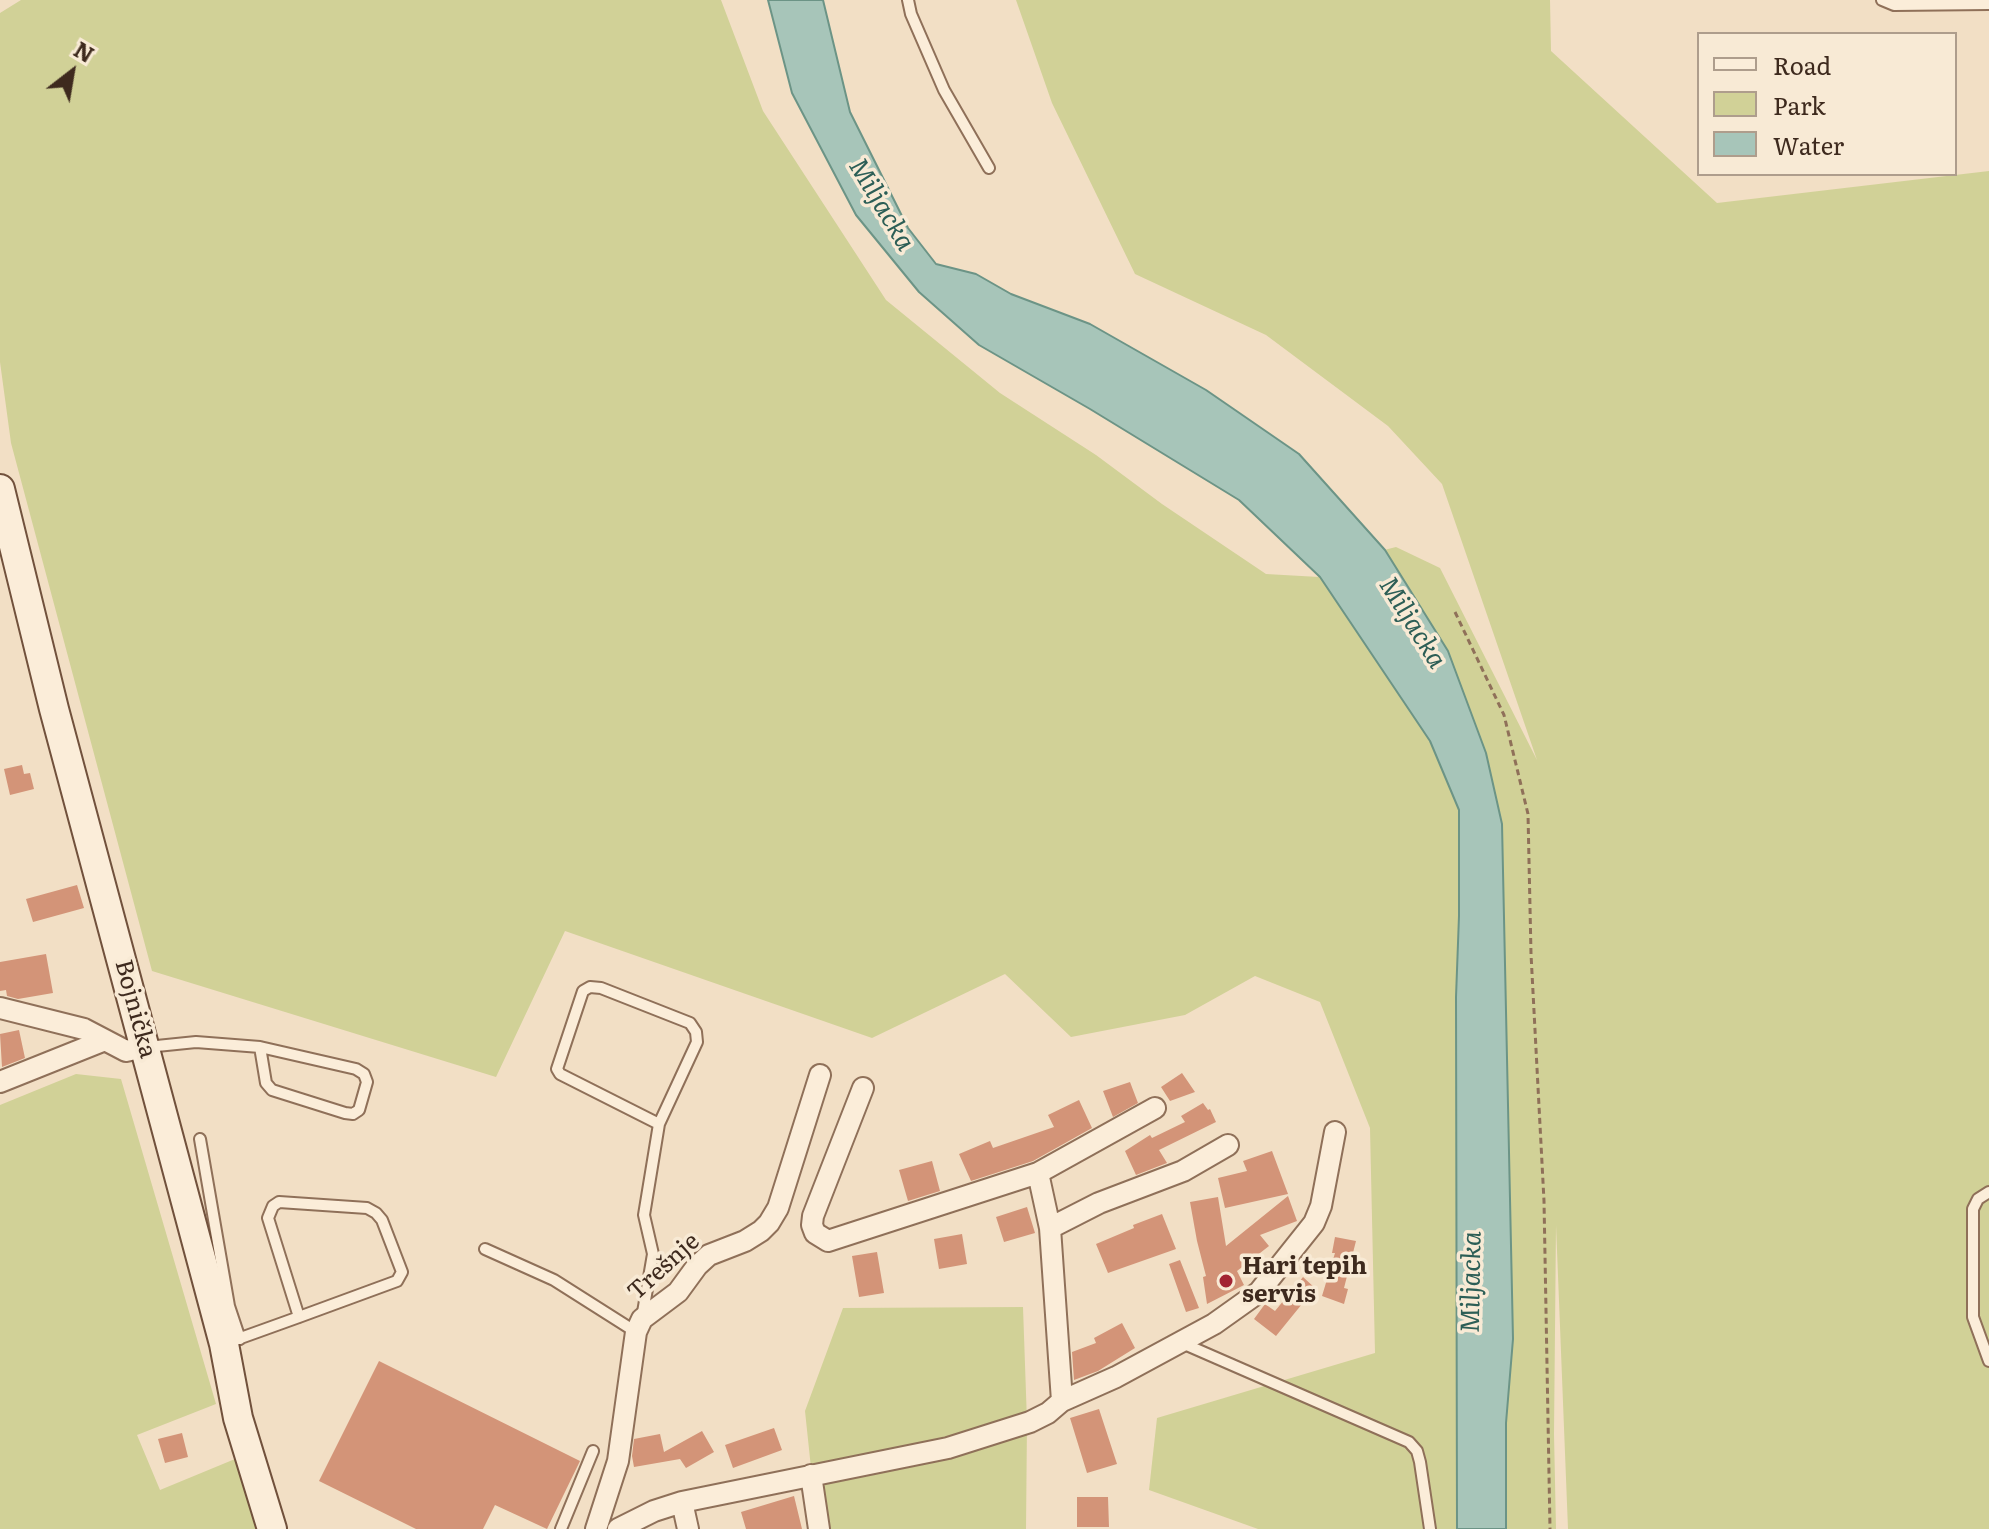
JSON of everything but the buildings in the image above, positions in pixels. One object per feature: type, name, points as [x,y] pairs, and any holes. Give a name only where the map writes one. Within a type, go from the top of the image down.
[{"type":"main road","name":"Bojnička","points":[[0,489],[54,709],[145,1047],[232,1341],[238,1418],[272,1529]]},
{"type":"street","points":[[0,1008],[84,1029],[126,1051],[145,1047]]},
{"type":"street","points":[[0,1082],[105,1040]]},
{"type":"street","name":"Trešnje","points":[[596,1529],[618,1461],[639,1326],[678,1292],[709,1255],[745,1241],[769,1223],[778,1208],[820,1075]]},
{"type":"street","points":[[863,1088],[813,1216],[812,1225],[821,1239],[828,1241],[1038,1173],[1155,1108]]},
{"type":"street","points":[[618,1529],[654,1511],[682,1502],[948,1448],[1030,1422],[1062,1401],[1116,1377],[1214,1324],[1259,1292],[1302,1239],[1321,1206],[1335,1132]]},
{"type":"street","points":[[1050,1228],[1099,1203],[1183,1171],[1228,1145]]},
{"type":"street","points":[[1038,1173],[1050,1228],[1062,1401]]},
{"type":"street","points":[[811,1475],[819,1529]]},
{"type":"street","points":[[682,1502],[688,1529]]},
{"type":"lane","points":[[908,0],[911,14],[944,90],[989,168]]},
{"type":"lane","points":[[1882,0],[1894,5],[1989,4]]},
{"type":"lane","points":[[485,1249],[554,1280],[639,1326],[653,1254],[644,1215],[659,1124],[697,1042],[696,1032],[690,1023],[601,988],[590,987],[583,991],[557,1069],[560,1074],[659,1124]]},
{"type":"lane","points":[[145,1047],[196,1042],[260,1047],[356,1069],[364,1074],[367,1082],[359,1110],[353,1114],[345,1113],[272,1090],[266,1083],[260,1047]]},
{"type":"lane","points":[[200,1139],[229,1306],[232,1341],[299,1317],[397,1281],[402,1272],[376,1213],[367,1208],[279,1202],[273,1206],[268,1218],[299,1317]]},
{"type":"lane","points":[[1989,1192],[1978,1199],[1973,1209],[1973,1317],[1989,1361]]},
{"type":"lane","points":[[1180,1342],[1409,1442],[1417,1451],[1420,1462],[1430,1529]]},
{"type":"lane","points":[[561,1529],[593,1451]]},
{"type":"path","points":[[1455,612],[1504,715],[1528,814],[1531,954],[1544,1201],[1550,1529]]},
{"type":"green space","points":[[21,0],[721,0],[763,111],[886,300],[1000,393],[1096,455],[1266,574],[1319,577],[1239,499],[979,345],[946,316],[1349,559],[1396,547],[1440,568],[1537,760],[1442,484],[1388,426],[1266,335],[1135,274],[1052,103],[1016,0],[1550,0],[1551,51],[1717,203],[1989,171],[1989,1529],[1568,1529],[1556,1225],[1556,1529],[1258,1529],[1149,1490],[1157,1418],[1375,1353],[1370,1128],[1320,1002],[1255,976],[1185,1015],[1071,1037],[1005,974],[872,1038],[565,931],[496,1077],[152,971],[11,443],[0,362],[0,13]]},
{"type":"green space","points":[[76,1074],[121,1079],[216,1404],[137,1435],[160,1490],[235,1459],[257,1529],[0,1529],[0,1105]]},
{"type":"green space","points":[[1023,1307],[1027,1422],[1026,1529],[822,1529],[805,1411],[843,1308]]},
{"type":"water","name":"Miljacka","points":[[768,0],[823,0],[850,112],[908,228],[936,264],[976,274],[1011,294],[1090,324],[1206,390],[1299,454],[1385,550],[1448,651],[1486,753],[1502,824],[1513,1339],[1506,1423],[1506,1529],[1457,1529],[1456,997],[1459,810],[1430,741],[1320,577],[1239,500],[979,345],[919,292],[856,215],[792,93]]},
{"type":"place","name":"Hari tepih servis","points":[[1226,1281]]}]
